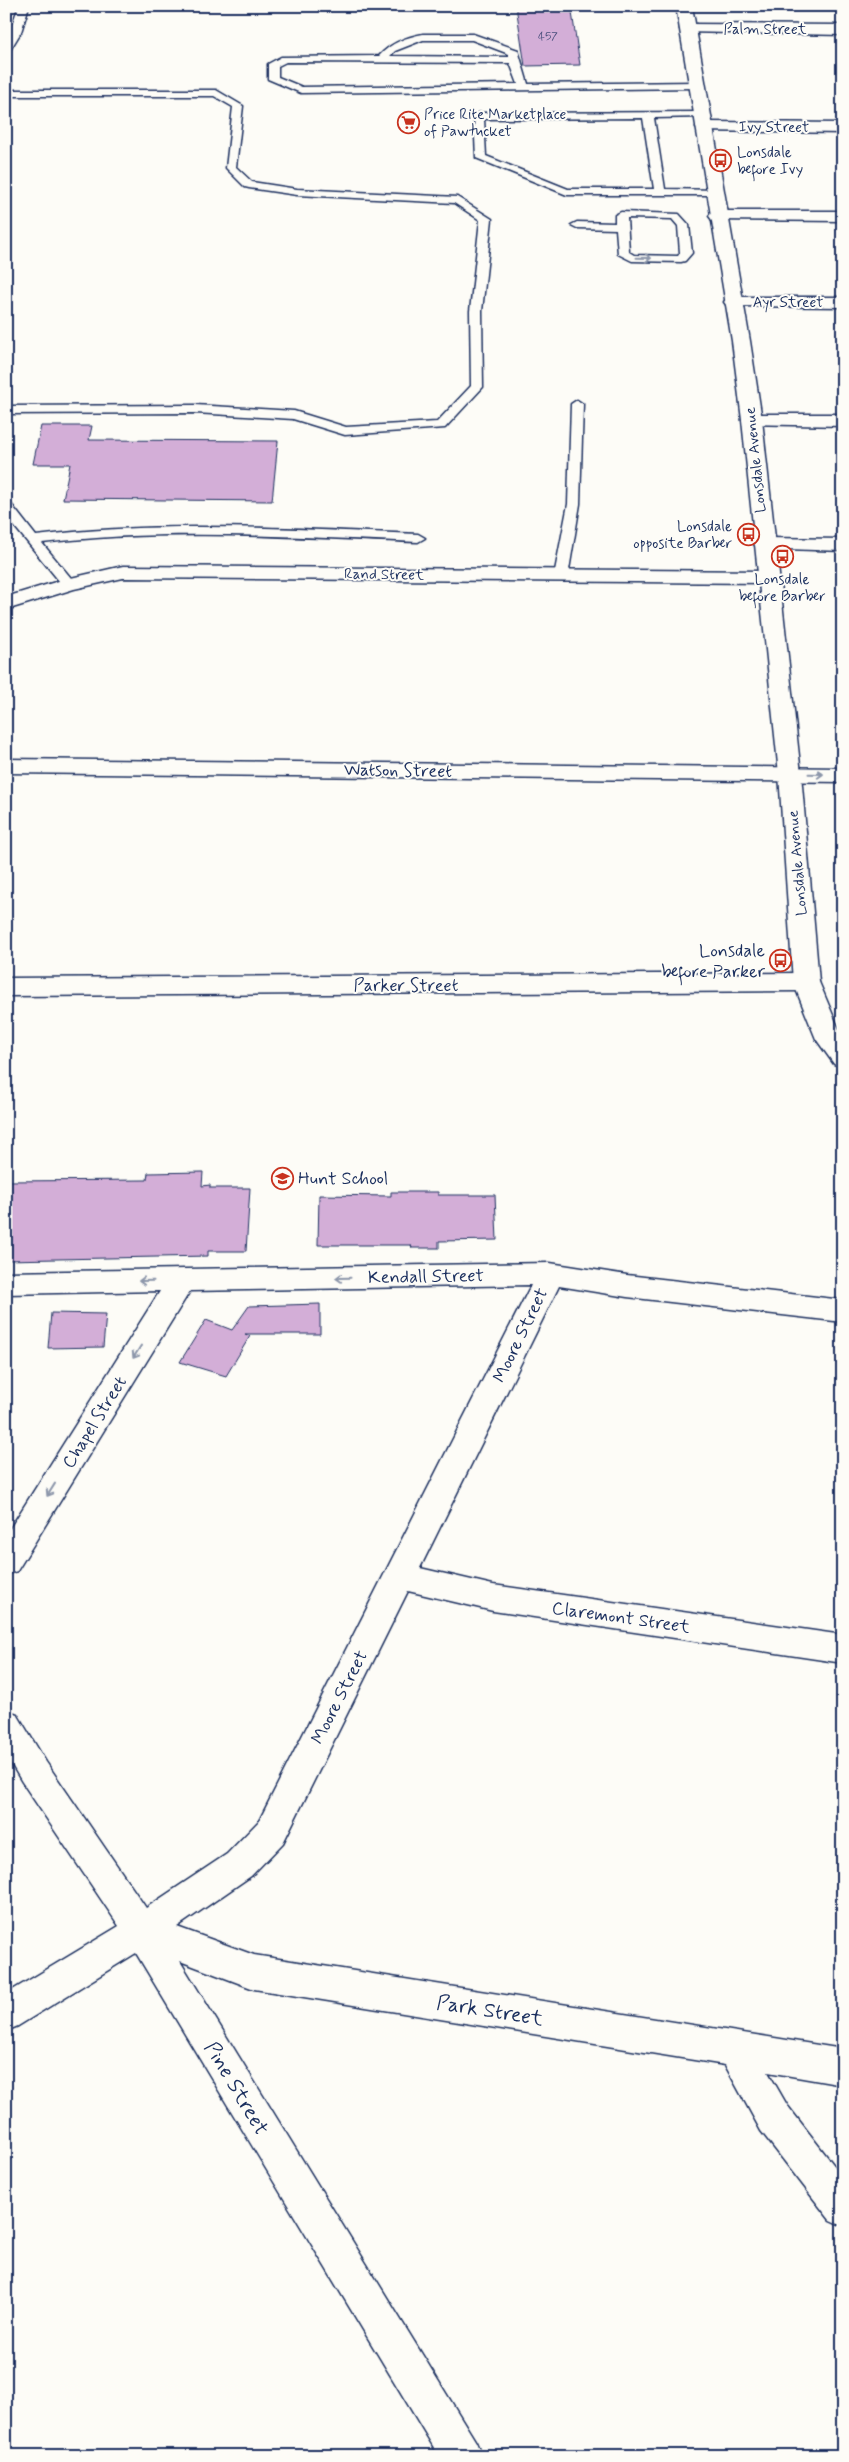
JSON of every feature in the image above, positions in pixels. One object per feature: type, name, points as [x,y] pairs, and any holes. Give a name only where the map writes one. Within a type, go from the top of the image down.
[{"type":"street","name":"Lonsdale Avenue","points":[[684,6],[718,216],[741,341],[752,420],[767,577],[790,774],[806,982],[829,1039],[843,1058]]},
{"type":"street","name":"Palm Street","points":[[688,29],[843,30]]},
{"type":"street","name":"Ivy Street","points":[[703,121],[843,128]]},
{"type":"street","points":[[718,216],[843,216]]},
{"type":"street","name":"Ayr Street","points":[[733,302],[843,302]]},
{"type":"street","points":[[752,420],[843,420]]},
{"type":"street","points":[[764,544],[843,545]]},
{"type":"street","name":"Rand Street","points":[[6,604],[69,584],[123,572],[767,577]]},
{"type":"street","name":"Watson Street","points":[[6,766],[843,775]]},
{"type":"street","name":"Parker Street","points":[[6,987],[806,982]]},
{"type":"street","name":"Kendall Street","points":[[6,1283],[550,1274],[627,1286],[843,1311]]},
{"type":"street","name":"Moore Street","points":[[6,2014],[142,1931],[239,1865],[271,1832],[538,1303],[550,1274]]},
{"type":"street","name":"Chapel Street","points":[[6,1562],[181,1281]]},
{"type":"street","name":"Claremont Street","points":[[400,1576],[493,1598],[843,1649]]},
{"type":"street","name":"Pine Street","points":[[6,1724],[34,1772],[142,1931],[462,2456]]},
{"type":"street","name":"Park Street","points":[[142,1931],[254,1972],[843,2067]]},
{"type":"street","points":[[736,2050],[774,2118],[843,2207]]},
{"type":"lane","points":[[6,48],[16,32],[24,6]]},
{"type":"lane","points":[[382,60],[391,49],[412,39],[473,37],[514,52],[514,60],[524,88]]},
{"type":"lane","points":[[514,60],[286,59],[273,64],[273,79],[301,90],[696,85]]},
{"type":"lane","points":[[6,93],[216,93],[238,106],[231,168],[249,185],[297,192],[457,200],[486,220],[476,311],[477,386],[442,426],[344,431],[294,415],[195,409],[6,410]]},
{"type":"lane","points":[[703,121],[648,116],[479,116],[481,158],[567,192],[714,192]]},
{"type":"lane","points":[[648,116],[660,192]]},
{"type":"lane","points":[[577,225],[621,221],[676,216],[684,225],[686,253],[681,258],[632,258],[624,254],[621,221],[619,192]]},
{"type":"lane","points":[[561,576],[574,504],[576,404]]},
{"type":"lane","points":[[6,507],[69,584]]},
{"type":"lane","points":[[33,540],[81,532],[191,531],[418,538]]},
{"type":"building","points":[[516,6],[571,6],[580,65],[525,66]]},
{"type":"building","points":[[41,426],[92,426],[89,440],[278,441],[272,501],[63,499],[70,464],[33,464]]},
{"type":"building","points":[[203,1172],[202,1186],[210,1185],[210,1188],[250,1188],[246,1251],[208,1251],[208,1256],[6,1260],[6,1181],[147,1180],[148,1173]]},
{"type":"building","points":[[391,1192],[438,1192],[438,1195],[495,1195],[497,1240],[439,1241],[439,1248],[412,1248],[411,1245],[318,1245],[319,1195],[391,1196]]},
{"type":"building","points":[[320,1304],[320,1334],[245,1334],[250,1336],[226,1376],[180,1362],[206,1320],[232,1330],[249,1306]]},
{"type":"building","points":[[51,1313],[106,1314],[103,1347],[48,1348]]},
{"type":"place","name":"Price Rite Marketplace of Pawtucket","points":[[408,123]]},
{"type":"place","name":"Lonsdale before Ivy","points":[[721,161]]},
{"type":"place","name":"Lonsdale opposite Barber","points":[[748,535]]},
{"type":"place","name":"Lonsdale before Barber","points":[[782,556]]},
{"type":"place","name":"Lonsdale before Parker","points":[[781,960]]},
{"type":"place","name":"Hunt School","points":[[282,1178]]}]
